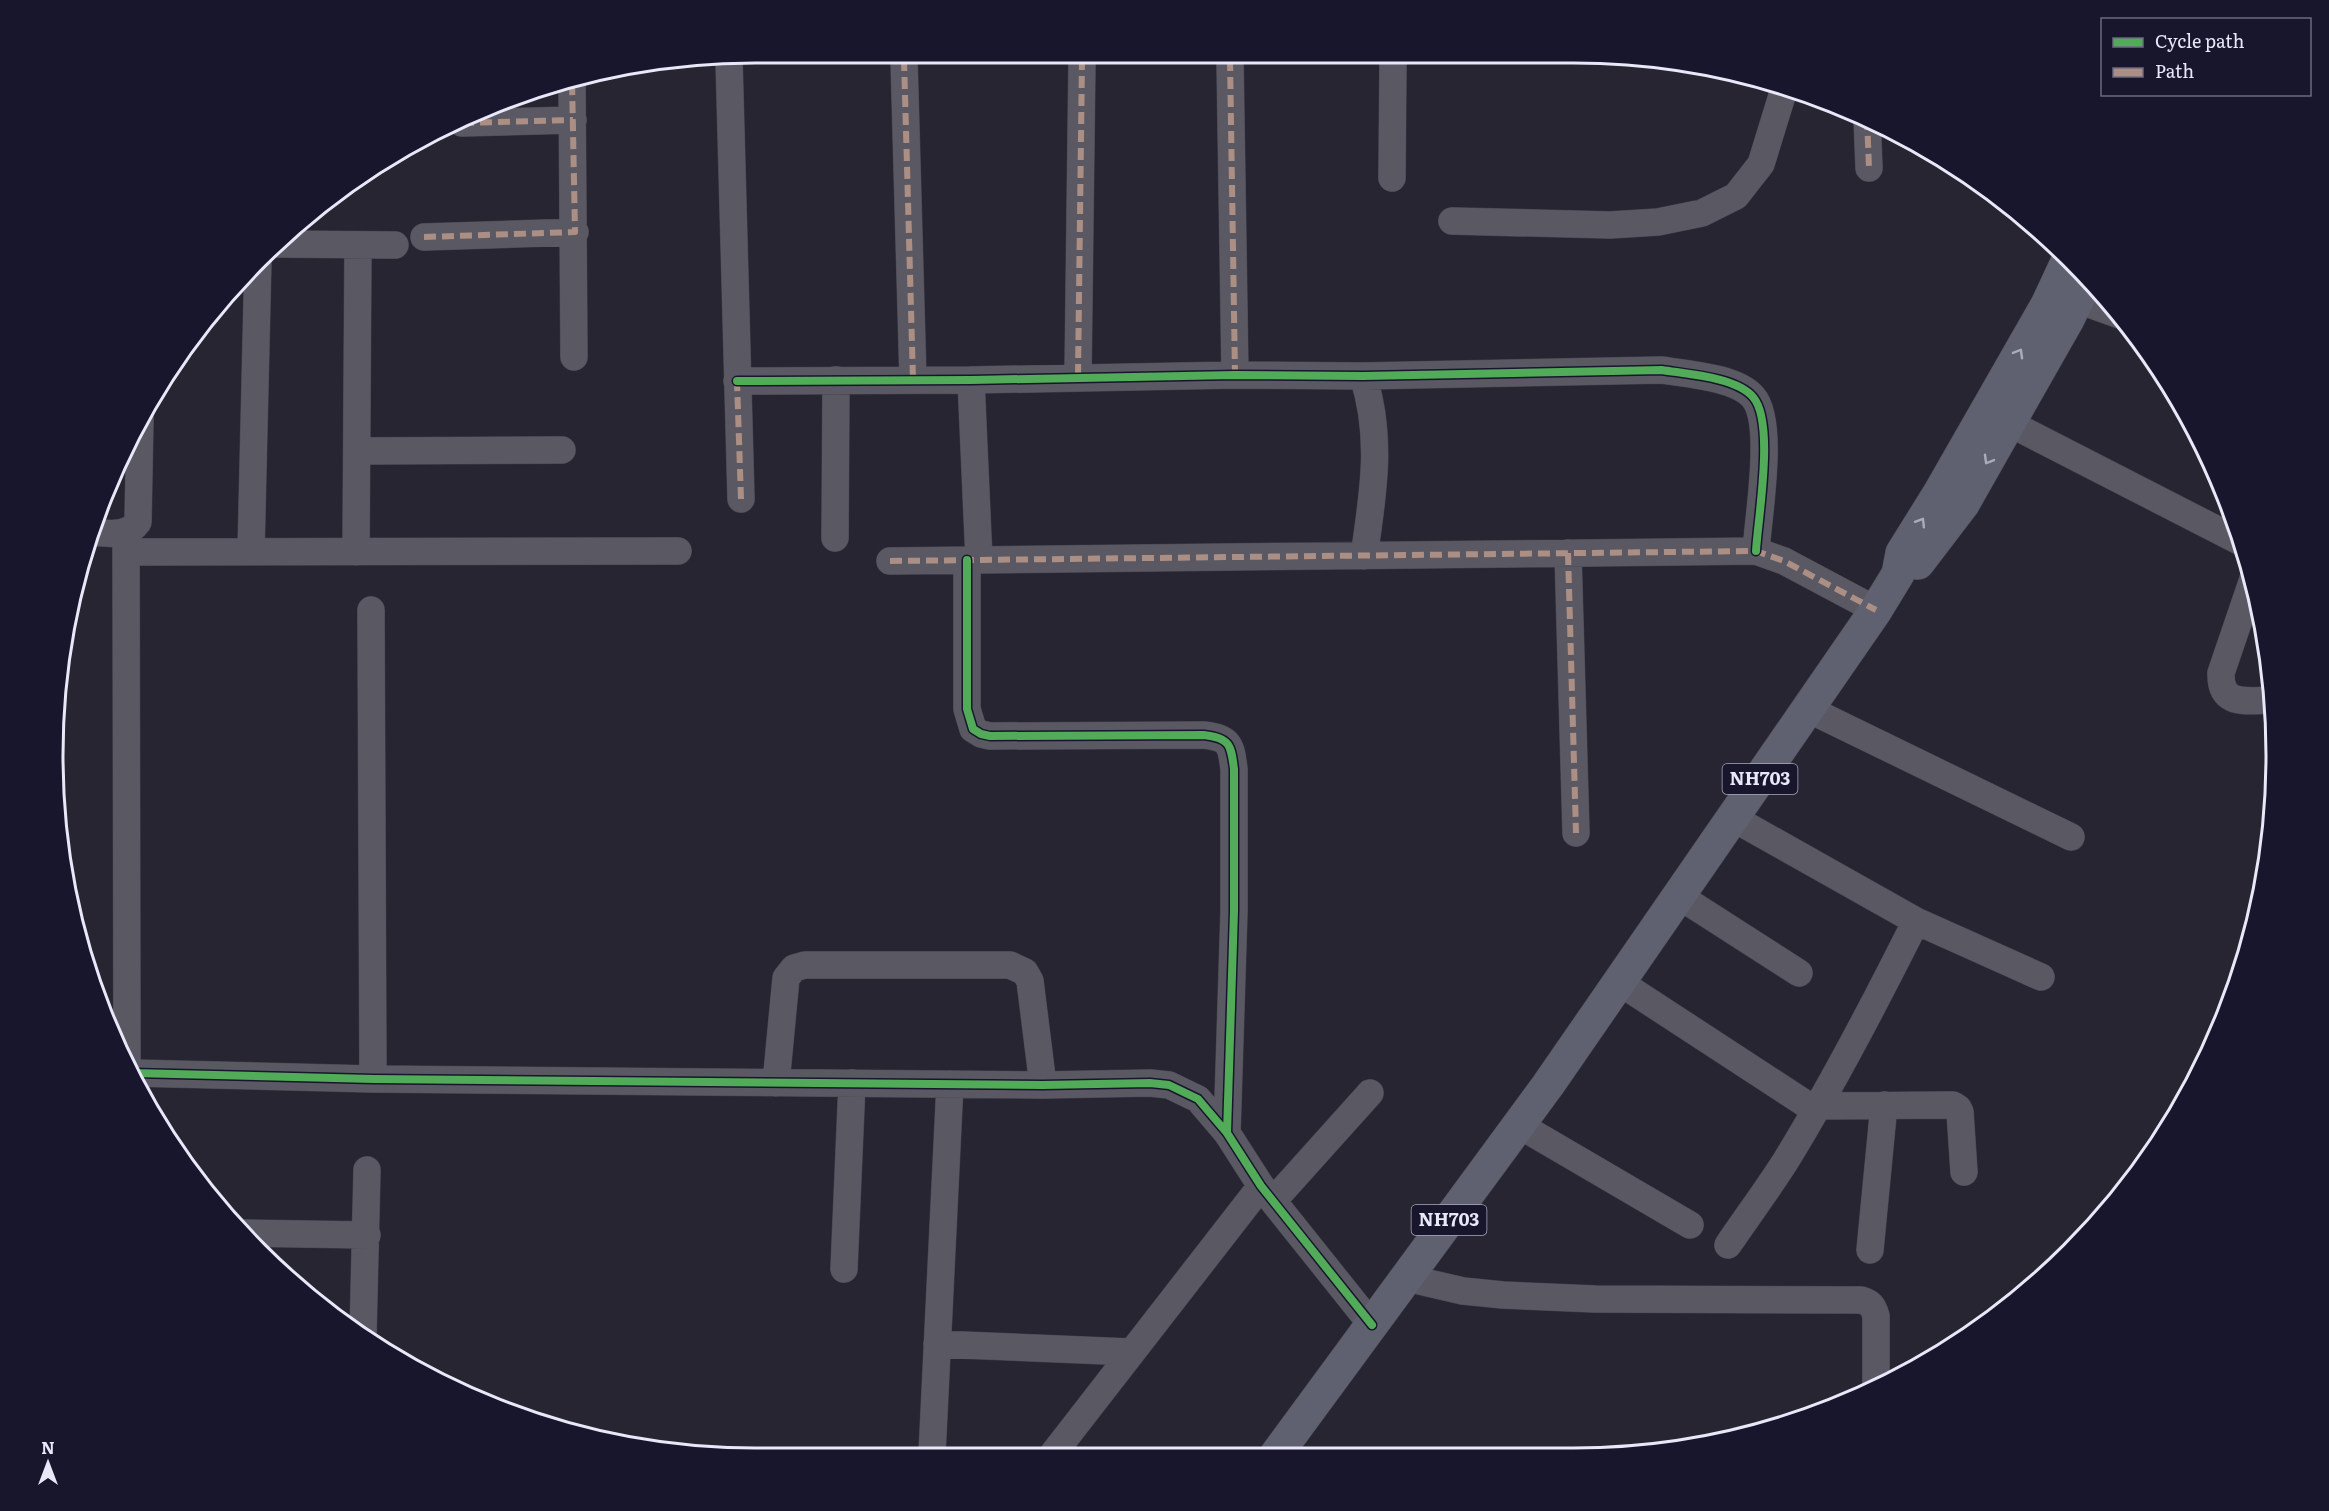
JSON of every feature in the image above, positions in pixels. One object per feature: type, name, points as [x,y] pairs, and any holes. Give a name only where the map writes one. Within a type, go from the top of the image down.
[{"type":"highway","name":"NH703","points":[[1281,1448],[1519,1125],[1876,610],[1898,574],[1902,553],[1940,492],[2047,305],[2065,268]]},
{"type":"highway","name":"NH703","points":[[1898,574],[1918,563],[1963,504],[2082,290]]},
{"type":"street","points":[[904,63],[913,380]]},
{"type":"street","points":[[1078,376],[1082,63]]},
{"type":"street","points":[[1230,63],[1235,375]]},
{"type":"street","points":[[1392,178],[1393,63]]},
{"type":"street","points":[[729,64],[741,499]]},
{"type":"street","points":[[572,88],[574,357]]},
{"type":"street","points":[[1452,221],[1610,225],[1658,222],[1702,213],[1736,196],[1761,165],[1782,96]]},
{"type":"street","points":[[475,123],[573,120]]},
{"type":"street","points":[[1867,128],[1869,168]]},
{"type":"street","points":[[424,237],[574,232]]},
{"type":"street","points":[[289,244],[395,245]]},
{"type":"street","points":[[356,552],[358,245]]},
{"type":"street","points":[[250,552],[258,275]]},
{"type":"street","points":[[737,381],[970,380],[1078,376],[1363,376],[1662,370],[1697,375],[1742,388],[1753,397],[1761,411],[1765,436],[1756,551]]},
{"type":"street","points":[[1363,376],[1376,430],[1375,469],[1364,556]]},
{"type":"street","points":[[835,538],[836,380]]},
{"type":"street","points":[[970,380],[973,560],[967,709],[973,729],[990,736],[1204,735],[1219,737],[1227,741],[1231,748],[1234,769],[1234,911],[1227,1133]]},
{"type":"street","points":[[2009,423],[2230,536]]},
{"type":"street","points":[[127,1046],[126,542],[139,515],[140,438]]},
{"type":"street","points":[[357,451],[562,450]]},
{"type":"street","points":[[99,535],[126,542],[250,552],[678,551]]},
{"type":"street","points":[[890,561],[1756,551],[1784,561],[1876,610]]},
{"type":"street","points":[[1568,553],[1576,833]]},
{"type":"street","points":[[2247,596],[2221,673],[2221,685],[2223,692],[2231,698],[2264,700]]},
{"type":"street","points":[[371,610],[373,1079]]},
{"type":"street","points":[[1808,709],[2071,837]]},
{"type":"street","points":[[1733,818],[1916,921],[2041,976]]},
{"type":"street","points":[[1679,896],[1798,973]]},
{"type":"street","points":[[1728,1245],[1784,1162],[1816,1108],[1865,1023],[1916,921]]},
{"type":"street","points":[[776,1083],[786,978],[794,968],[805,965],[1010,965],[1025,972],[1030,981],[1043,1084]]},
{"type":"street","points":[[1619,982],[1816,1108],[1944,1104],[1958,1108],[1964,1172]]},
{"type":"street","points":[[140,1073],[373,1079],[1169,1084],[1198,1099],[1227,1133],[1267,1194],[1372,1325]]},
{"type":"street","points":[[844,1269],[852,1083]]},
{"type":"street","points":[[932,1448],[950,1084]]},
{"type":"street","points":[[1058,1448],[1131,1352],[1267,1194],[1370,1093]]},
{"type":"street","points":[[1870,1250],[1884,1105]]},
{"type":"street","points":[[1519,1125],[1690,1225]]},
{"type":"street","points":[[363,1326],[367,1170]]},
{"type":"street","points":[[255,1233],[367,1235]]},
{"type":"street","points":[[1407,1278],[1463,1292],[1503,1295],[1595,1299],[1861,1300],[1869,1302],[1874,1307],[1876,1316],[1876,1379]]},
{"type":"street","points":[[937,1344],[1131,1352]]},
{"type":"marked path","points":[[904,63],[913,380]]},
{"type":"marked path","points":[[1078,376],[1082,63]]},
{"type":"marked path","points":[[1230,63],[1235,375]]},
{"type":"marked path","points":[[424,237],[575,232],[572,88]]},
{"type":"marked path","points":[[475,123],[573,120]]},
{"type":"marked path","points":[[1867,128],[1869,168]]},
{"type":"marked path","points":[[741,499],[737,381],[742,381]]},
{"type":"marked path","points":[[890,561],[1756,551],[1784,561],[1876,610]]},
{"type":"marked path","points":[[1568,553],[1576,833]]},
{"type":"cycle path","points":[[737,381],[971,380],[1235,375],[1363,376],[1662,370],[1697,375],[1723,381],[1745,390],[1753,397],[1760,409],[1763,427],[1764,471],[1756,551]]},
{"type":"cycle path","points":[[967,560],[967,709],[973,729],[990,736],[1204,735],[1219,738],[1230,748],[1234,769],[1234,911],[1227,1133]]},
{"type":"cycle path","points":[[140,1073],[373,1079],[1043,1085],[1150,1083],[1169,1085],[1198,1099],[1227,1133],[1261,1186],[1372,1325]]}]
